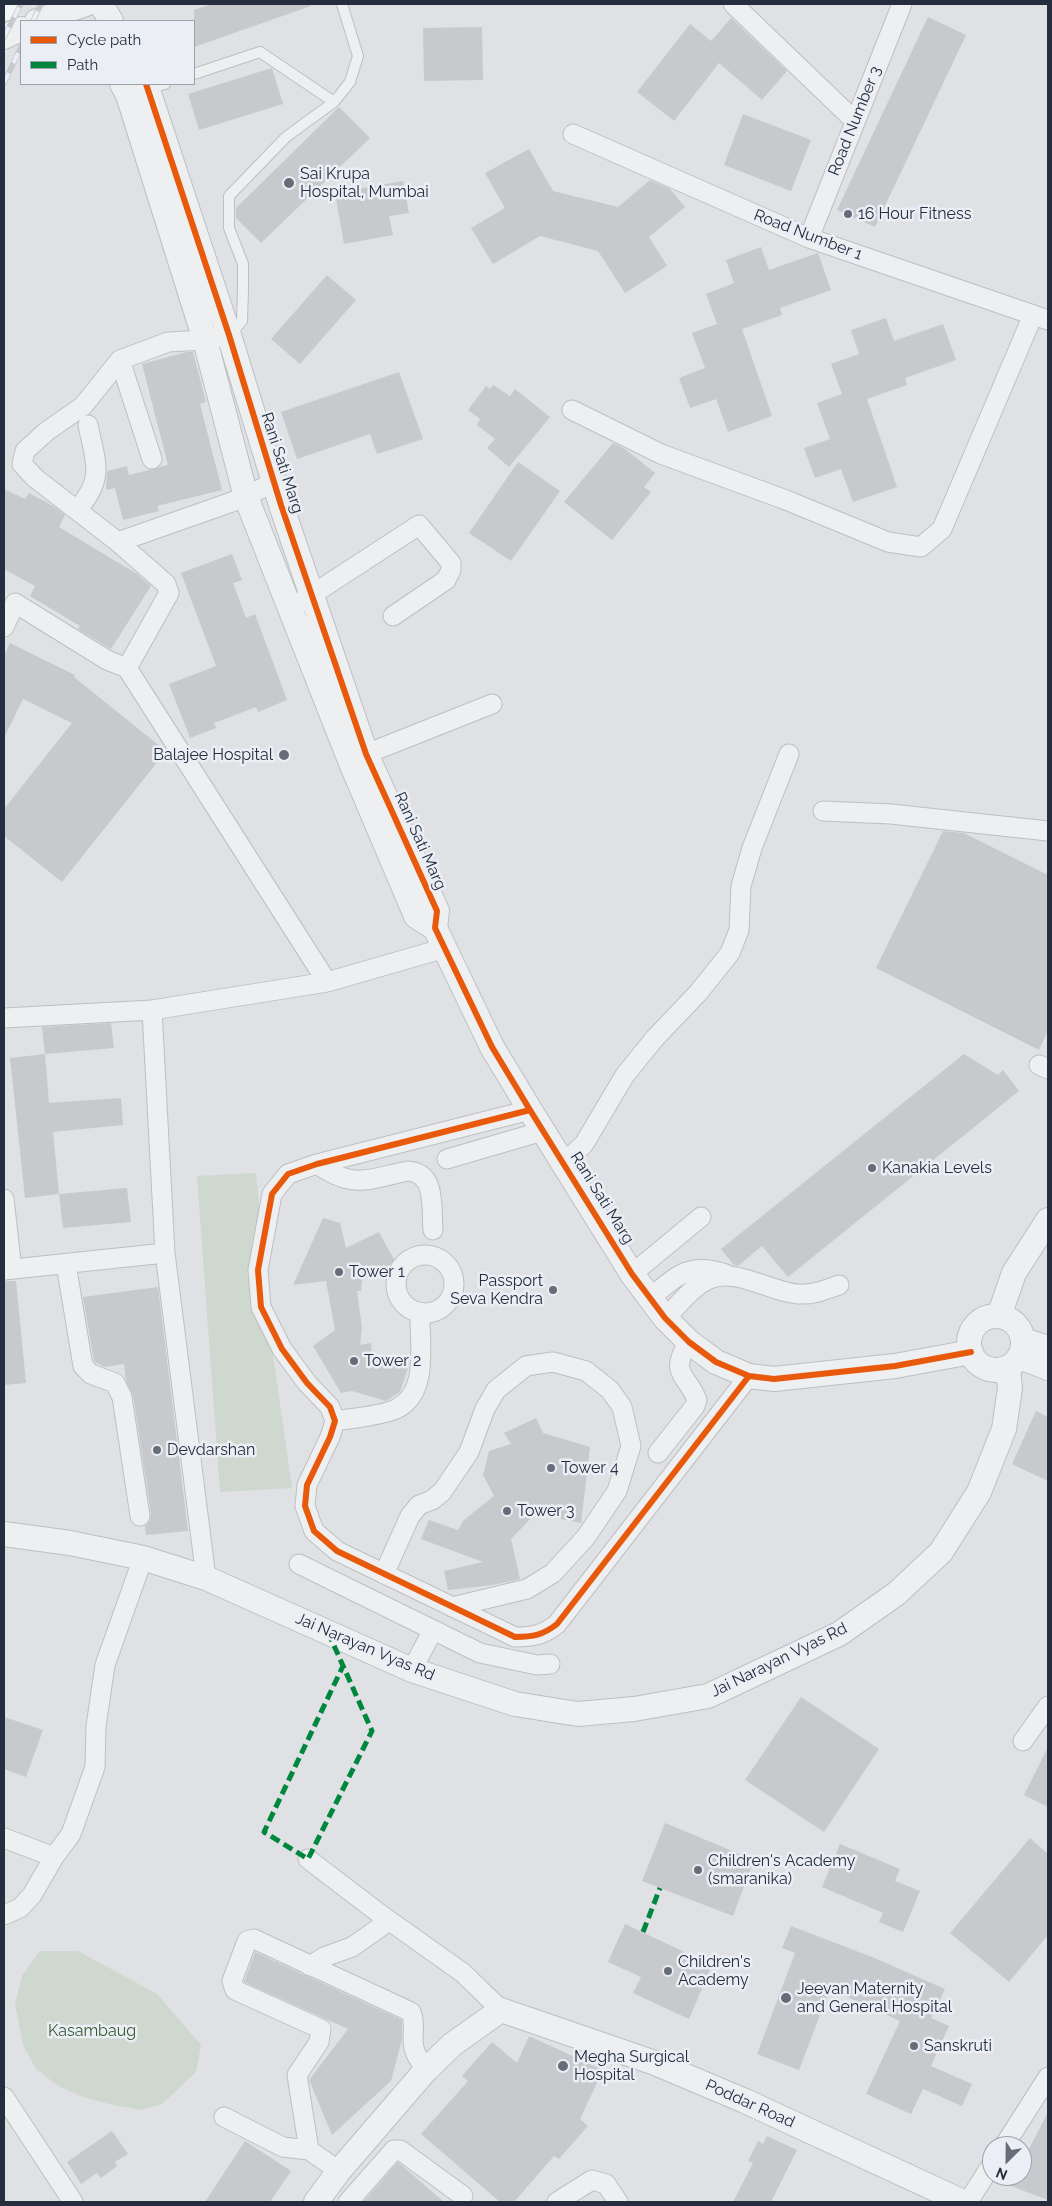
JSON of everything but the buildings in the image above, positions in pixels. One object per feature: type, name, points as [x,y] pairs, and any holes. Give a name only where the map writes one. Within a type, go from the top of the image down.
[{"type":"street","points":[[101,4],[109,20]]},
{"type":"street","points":[[733,4],[855,121]]},
{"type":"street","name":"Road Number 3","points":[[809,238],[902,4]]},
{"type":"street","points":[[4,37],[20,29]]},
{"type":"street","name":"Rani Sati Marg","points":[[142,87],[185,239],[205,340],[246,497],[290,608],[358,758]]},
{"type":"street","name":"Road Number 1","points":[[573,134],[809,238],[1041,317]]},
{"type":"street","name":"Rani Sati Marg","points":[[185,239],[229,335],[311,595],[358,758],[416,916],[440,938],[492,1047],[632,1274],[665,1318],[690,1342],[716,1362],[749,1376],[783,1378],[895,1366],[971,1352]]},
{"type":"street","points":[[572,410],[661,454],[786,500],[888,542],[921,547],[942,528],[1041,317]]},
{"type":"street","points":[[127,668],[169,593],[166,584],[118,542],[34,478],[22,464],[25,451],[47,431],[84,406],[120,360],[168,342],[205,340],[229,335]]},
{"type":"street","points":[[120,360],[152,459]]},
{"type":"street","points":[[77,510],[91,494],[95,483],[96,465],[88,426]]},
{"type":"street","points":[[118,542],[246,497],[274,482]]},
{"type":"street","points":[[290,608],[419,525],[451,563],[451,570],[446,580],[393,616]]},
{"type":"street","points":[[4,627],[9,599],[107,660],[127,668],[327,982]]},
{"type":"street","points":[[358,758],[492,704]]},
{"type":"street","points":[[564,1163],[584,1144],[625,1075],[655,1038],[698,993],[730,953],[739,930],[741,886],[752,848],[789,754]]},
{"type":"street","points":[[823,811],[891,814],[1048,831]]},
{"type":"street","points":[[4,1018],[152,1010],[327,982],[440,938]]},
{"type":"street","points":[[152,1010],[165,1252],[206,1578]]},
{"type":"street","points":[[530,1110],[317,1164],[288,1174],[272,1194],[258,1270],[261,1307],[282,1349],[307,1383],[330,1407],[335,1421],[330,1437],[307,1485],[305,1506],[314,1531],[337,1551],[515,1637],[532,1637],[545,1634],[558,1624],[749,1376]]},
{"type":"street","points":[[448,1158],[543,1131]]},
{"type":"street","points":[[317,1164],[334,1176],[352,1182],[418,1172],[426,1178],[430,1186],[433,1230]]},
{"type":"street","points":[[4,1199],[8,1270],[165,1252]]},
{"type":"street","points":[[632,1274],[701,1217]]},
{"type":"street","points":[[999,1316],[1014,1273],[1048,1220]]},
{"type":"street","points":[[66,1264],[84,1366],[91,1374],[115,1383],[122,1397],[140,1516]]},
{"type":"street","points":[[650,1298],[678,1275],[706,1268],[796,1294],[813,1294],[839,1285]]},
{"type":"street","points":[[665,1318],[691,1292],[712,1278],[729,1276]]},
{"type":"street","points":[[335,1421],[396,1409],[405,1403],[416,1387],[421,1370],[420,1312]]},
{"type":"street","points":[[1017,1355],[1016,1324],[999,1316],[982,1320],[975,1326],[969,1343],[971,1352],[982,1366],[990,1370],[1017,1355],[1048,1348]]},
{"type":"street","points":[[658,1453],[695,1406],[697,1400],[683,1379],[680,1370],[682,1353],[690,1342]]},
{"type":"street","points":[[1017,1355],[1048,1368]]},
{"type":"street","name":"Jai Narayan Vyas Rd","points":[[4,1534],[70,1543],[143,1558],[206,1578],[412,1670],[515,1704],[578,1714],[634,1709],[708,1696],[839,1634],[896,1594],[941,1552],[979,1492],[1004,1429],[1017,1355]]},
{"type":"street","points":[[384,1574],[410,1516],[419,1505],[432,1500],[442,1492],[469,1452],[485,1409],[496,1390],[526,1366],[553,1362],[586,1371],[610,1390],[622,1407],[630,1446],[617,1491],[586,1536],[553,1573],[527,1589],[452,1607]]},
{"type":"street","points":[[4,1915],[20,1908],[32,1895],[54,1857],[72,1834],[95,1767],[96,1726],[105,1665],[143,1558]]},
{"type":"street","points":[[299,1564],[480,1653],[528,1664],[550,1664]]},
{"type":"street","points":[[412,1670],[433,1630]]},
{"type":"street","points":[[1023,1740],[1048,1706]]},
{"type":"street","points":[[4,1838],[54,1857]]},
{"type":"street","points":[[308,1858],[389,1921],[463,1974],[501,2010],[453,2044],[426,2070],[339,2171],[316,2202]]},
{"type":"street","points":[[310,1966],[324,1957],[352,1947],[389,1921]]},
{"type":"street","points":[[309,2150],[297,2075],[319,2042],[321,2029],[235,1990],[232,1981],[247,1941],[254,1940],[411,2012],[414,2019],[413,2041],[415,2055],[426,2070]]},
{"type":"street","name":"Poddar Road","points":[[501,2010],[655,2063],[745,2101],[963,2202]]},
{"type":"street","points":[[1010,2136],[1048,2077]]},
{"type":"street","points":[[4,2097],[73,2202]]},
{"type":"street","points":[[224,2117],[283,2147],[309,2150],[339,2171]]},
{"type":"street","points":[[368,2139],[388,2157]]},
{"type":"street","points":[[348,2202],[394,2150],[400,2150],[459,2199]]},
{"type":"street","points":[[354,2202],[394,2157],[401,2158],[459,2199]]},
{"type":"street","points":[[557,2202],[592,2180],[606,2184],[618,2202]]},
{"type":"street","points":[[968,2202],[982,2180]]},
{"type":"lane","points":[[229,335],[242,320],[244,290],[243,264],[229,228],[230,196],[286,137],[334,102],[350,82],[358,56],[342,4]]},
{"type":"lane","points":[[195,74],[260,52],[334,102]]},
{"type":"green space","points":[[256,1173],[271,1341],[292,1488],[220,1492],[197,1176]]},
{"type":"green space","name":"Kasambaug","points":[[40,1951],[78,1951],[157,1994],[201,2045],[196,2072],[162,2104],[141,2110],[80,2096],[57,2085],[36,2069],[23,2045],[15,2003],[22,1976]]},
{"type":"railway","points":[[4,37],[21,4]]},
{"type":"railway","points":[[33,20],[41,4]]},
{"type":"railway","points":[[4,83],[20,49]]},
{"type":"marked path","points":[[328,1632],[372,1731],[308,1859],[264,1832],[343,1666]]},
{"type":"marked path","points":[[643,1932],[660,1888]]},
{"type":"cycle path","points":[[146,85],[229,335],[281,505],[366,754],[437,911],[435,928],[492,1047],[632,1274],[665,1318],[689,1342],[716,1362],[749,1376],[774,1379],[895,1366],[971,1352]]},
{"type":"cycle path","points":[[530,1110],[317,1164],[288,1174],[272,1194],[258,1270],[261,1307],[282,1349],[307,1383],[330,1407],[335,1421],[330,1437],[307,1485],[305,1506],[314,1531],[337,1551],[515,1637],[533,1636],[542,1633],[557,1624],[749,1376]]},
{"type":"place","name":"Sai Krupa Hospital, Mumbai","points":[[289,183]]},
{"type":"place","name":"16 Hour Fitness","points":[[848,214]]},
{"type":"place","name":"Balajee Hospital","points":[[284,755]]},
{"type":"place","name":"Kanakia Levels","points":[[872,1168]]},
{"type":"place","name":"Tower 1","points":[[339,1272]]},
{"type":"place","name":"Passport Seva Kendra","points":[[553,1290]]},
{"type":"place","name":"Tower 2","points":[[354,1361]]},
{"type":"place","name":"Devdarshan","points":[[157,1450]]},
{"type":"place","name":"Tower 4","points":[[551,1468]]},
{"type":"place","name":"Tower 3","points":[[507,1511]]},
{"type":"place","name":"Children's Academy (smaranika)","points":[[698,1870]]},
{"type":"place","name":"Children's Academy","points":[[668,1971]]},
{"type":"place","name":"Jeevan Maternity and General Hospital","points":[[786,1998]]},
{"type":"place","name":"Sanskruti","points":[[914,2046]]},
{"type":"place","name":"Megha Surgical Hospital","points":[[563,2066]]}]
